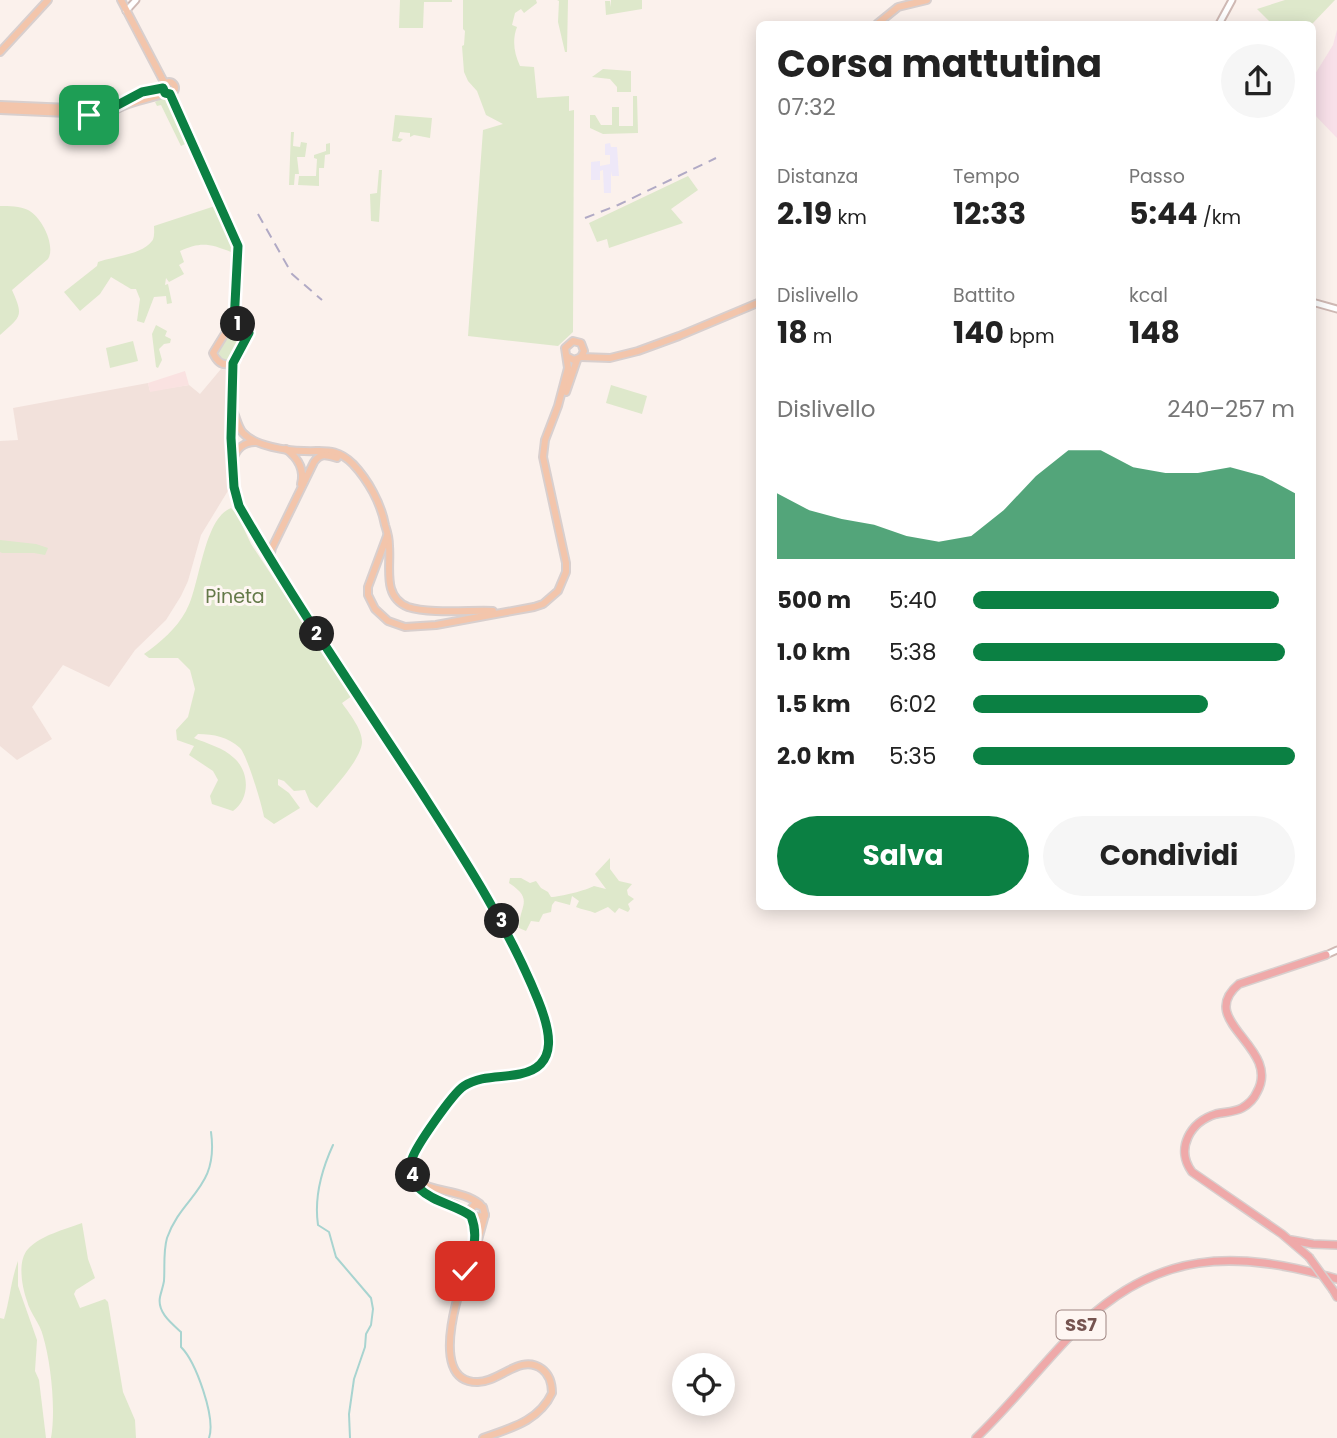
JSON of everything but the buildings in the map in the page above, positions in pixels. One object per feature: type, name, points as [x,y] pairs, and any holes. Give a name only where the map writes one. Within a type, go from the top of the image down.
[{"type":"highway","points":[[1326,955],[1239,984],[1229,994],[1226,1012],[1230,1022],[1257,1054],[1262,1073],[1261,1082],[1252,1101],[1241,1109],[1204,1119],[1195,1127],[1183,1152],[1185,1163],[1192,1172],[1309,1256],[1335,1294]]},
{"type":"highway","points":[[1290,1240],[1337,1245]]},
{"type":"highway","name":"SS7","points":[[976,1438],[1077,1329],[1128,1286],[1170,1269],[1217,1261],[1250,1260],[1279,1264],[1337,1279]]},
{"type":"main road","points":[[0,52],[48,0]]},
{"type":"main road","points":[[121,0],[238,246],[234,323],[213,353],[220,363],[233,363]]},
{"type":"main road","points":[[881,21],[898,7],[927,0]]},
{"type":"main road","points":[[0,108],[68,113],[99,124],[104,114],[142,92],[166,90]]},
{"type":"main road","points":[[0,108],[93,109],[104,114]]},
{"type":"main road","points":[[90,120],[93,109]]},
{"type":"main road","points":[[568,357],[622,355],[756,304]]},
{"type":"main road","points":[[234,323],[249,333],[233,363],[232,461],[236,498],[270,560],[485,891],[519,955],[550,1036],[546,1055],[532,1069],[521,1074],[478,1079],[453,1096],[416,1150],[412,1161],[414,1180],[422,1191],[471,1216],[479,1218],[485,1215]]},
{"type":"main road","points":[[387,536],[368,587],[368,595],[375,609],[388,621],[405,627],[424,626],[543,604],[558,591],[566,572],[563,545],[543,465],[544,446],[568,368],[565,348],[570,342],[579,342],[600,357]]},
{"type":"main road","points":[[558,406],[584,348]]},
{"type":"main road","points":[[232,407],[248,437],[306,452],[328,450],[342,456],[357,469],[372,491],[385,522],[389,584],[395,598],[405,606],[506,611]]},
{"type":"main road","points":[[232,461],[244,444],[264,443]]},
{"type":"main road","points":[[286,448],[295,455],[303,471],[299,493]]},
{"type":"main road","points":[[270,560],[274,543],[320,455],[338,458],[357,469]]},
{"type":"main road","points":[[259,541],[268,545],[274,543]]},
{"type":"main road","points":[[414,1180],[425,1187],[466,1197],[480,1205],[485,1215],[485,1223],[458,1292],[450,1334],[450,1360],[458,1374],[473,1383],[488,1382],[518,1365],[526,1364],[543,1369],[552,1384],[548,1401],[534,1416],[524,1423],[483,1438]]},
{"type":"main road","points":[[473,1252],[475,1234],[470,1212],[472,1206],[480,1205]]},
{"type":"street","points":[[126,11],[135,0]]},
{"type":"street","points":[[1221,21],[1232,0]]},
{"type":"street","points":[[1316,303],[1337,309]]},
{"type":"street","points":[[1326,955],[1337,950]]},
{"type":"shaded area","points":[[1337,30],[1337,138],[1316,116],[1316,73],[1333,45]]},
{"type":"shaded area","points":[[610,143],[611,147],[617,147],[619,176],[612,176],[611,171],[611,193],[604,193],[603,170],[600,171],[600,180],[591,180],[591,162],[600,161],[600,166],[610,164],[610,155],[605,155],[605,144]]},
{"type":"shaded area","points":[[221,369],[229,371],[229,489],[201,535],[181,596],[166,620],[135,650],[109,687],[63,665],[32,707],[52,739],[17,760],[0,746],[0,441],[18,440],[13,408],[148,383],[150,391],[189,385],[200,394]]},
{"type":"shaded area","points":[[185,371],[189,385],[150,392],[148,383]]},
{"type":"green space","points":[[400,0],[452,2],[424,2],[423,28],[399,28]]},
{"type":"green space","points":[[463,0],[536,0],[537,3],[524,13],[521,9],[515,13],[512,25],[517,27],[514,42],[518,61],[520,66],[534,67],[537,98],[569,96],[569,111],[574,110],[573,332],[558,346],[468,336],[483,130],[503,124],[486,115],[477,91],[464,72]]},
{"type":"green space","points":[[557,0],[568,0],[567,52],[558,22]]},
{"type":"green space","points":[[611,0],[642,0],[642,9],[606,15],[605,1],[610,1],[611,7]]},
{"type":"green space","points":[[1285,0],[1335,0],[1315,21],[1269,21],[1257,9]]},
{"type":"green space","points":[[603,69],[631,71],[631,92],[617,92],[617,87],[610,79],[592,77]]},
{"type":"green space","points":[[633,96],[637,96],[638,133],[603,134],[590,128],[590,115],[595,115],[601,125],[612,125],[612,107],[619,107],[619,126],[633,126]]},
{"type":"green space","points":[[165,97],[187,143],[181,146],[161,105],[157,106],[155,102]]},
{"type":"green space","points":[[395,115],[432,118],[430,138],[414,135],[410,137],[410,133],[400,132],[398,138],[403,139],[400,142],[392,141]]},
{"type":"green space","points":[[291,132],[294,132],[293,146],[300,147],[301,142],[307,143],[305,157],[297,157],[299,174],[295,174],[294,185],[289,185]]},
{"type":"green space","points":[[330,143],[330,154],[325,155],[324,168],[319,168],[319,186],[298,185],[299,176],[316,176],[317,159],[314,155],[326,151],[326,144]]},
{"type":"green space","points":[[379,170],[382,170],[379,222],[371,221],[370,194],[377,193]]},
{"type":"green space","points":[[688,176],[698,190],[671,209],[683,223],[609,248],[607,239],[597,242],[589,223]]},
{"type":"green space","points":[[0,206],[22,208],[33,214],[46,232],[50,253],[48,259],[12,290],[18,306],[18,316],[0,335]]},
{"type":"green space","points":[[215,206],[232,246],[231,252],[205,245],[180,251],[184,262],[179,265],[184,274],[169,282],[166,278],[165,285],[168,284],[172,303],[167,304],[166,296],[154,297],[144,323],[137,321],[140,299],[136,289],[131,289],[111,277],[100,294],[80,311],[64,292],[97,266],[98,262],[147,246],[153,240],[154,226]]},
{"type":"green space","points":[[156,325],[167,331],[165,336],[171,339],[170,343],[159,349],[162,360],[158,368],[152,334]]},
{"type":"green space","points":[[235,328],[244,332],[244,341],[237,354],[226,361],[220,357],[218,350],[229,331]]},
{"type":"green space","points":[[133,341],[138,361],[110,368],[106,348]]},
{"type":"green space","points":[[611,385],[647,396],[642,414],[606,403]]},
{"type":"green space","name":"Pineta","points":[[231,508],[237,514],[251,544],[352,696],[342,703],[362,738],[356,759],[317,808],[310,802],[305,790],[294,791],[278,779],[278,785],[289,793],[300,808],[274,824],[264,817],[250,770],[240,748],[220,737],[198,734],[194,738],[230,754],[239,764],[245,778],[243,800],[233,811],[212,804],[210,796],[218,780],[213,771],[189,755],[194,746],[177,740],[176,730],[188,717],[195,689],[190,670],[178,658],[149,658],[144,654],[168,635],[186,611],[214,525]]},
{"type":"green space","points":[[0,540],[48,548],[45,555],[2,553]]},
{"type":"green space","points":[[610,858],[610,869],[619,881],[632,884],[627,890],[628,895],[634,899],[628,904],[628,912],[619,908],[615,913],[608,907],[595,913],[576,907],[579,901],[572,896],[570,905],[555,901],[551,912],[543,914],[539,922],[531,921],[526,931],[519,928],[524,899],[509,883],[510,878],[521,878],[530,883],[536,881],[551,897],[594,886],[606,889],[595,874]]},
{"type":"green space","points":[[82,1223],[88,1259],[95,1278],[74,1294],[80,1308],[105,1299],[108,1302],[123,1392],[135,1420],[136,1438],[51,1438],[53,1401],[48,1359],[42,1331],[25,1295],[22,1260],[28,1249],[39,1240]]},
{"type":"green space","points":[[18,1261],[18,1286],[37,1340],[35,1371],[39,1380],[46,1438],[0,1438],[0,1318],[4,1319]]},
{"type":"waterway","points":[[209,1438],[210,1417],[203,1391],[193,1365],[181,1347],[181,1332],[166,1317],[161,1308],[160,1297],[167,1238],[210,1167],[211,1132]]},
{"type":"waterway","points":[[333,1145],[320,1184],[318,1225],[329,1232],[336,1257],[371,1298],[373,1309],[371,1325],[354,1379],[349,1414],[350,1438]]},
{"type":"railway","points":[[585,218],[716,158]]},
{"type":"railway","points":[[258,214],[292,274],[322,300]]},
{"type":"route","points":[[89,115],[93,109],[112,108],[142,92],[163,88],[165,93],[170,94],[238,246],[234,323],[249,333],[233,363],[231,438],[234,487],[239,506],[270,560],[485,891],[519,955],[540,1004],[550,1036],[542,1061],[524,1073],[478,1079],[463,1087],[453,1096],[416,1150],[412,1161],[414,1180],[422,1191],[471,1216],[475,1234],[473,1252],[465,1271]]}]
